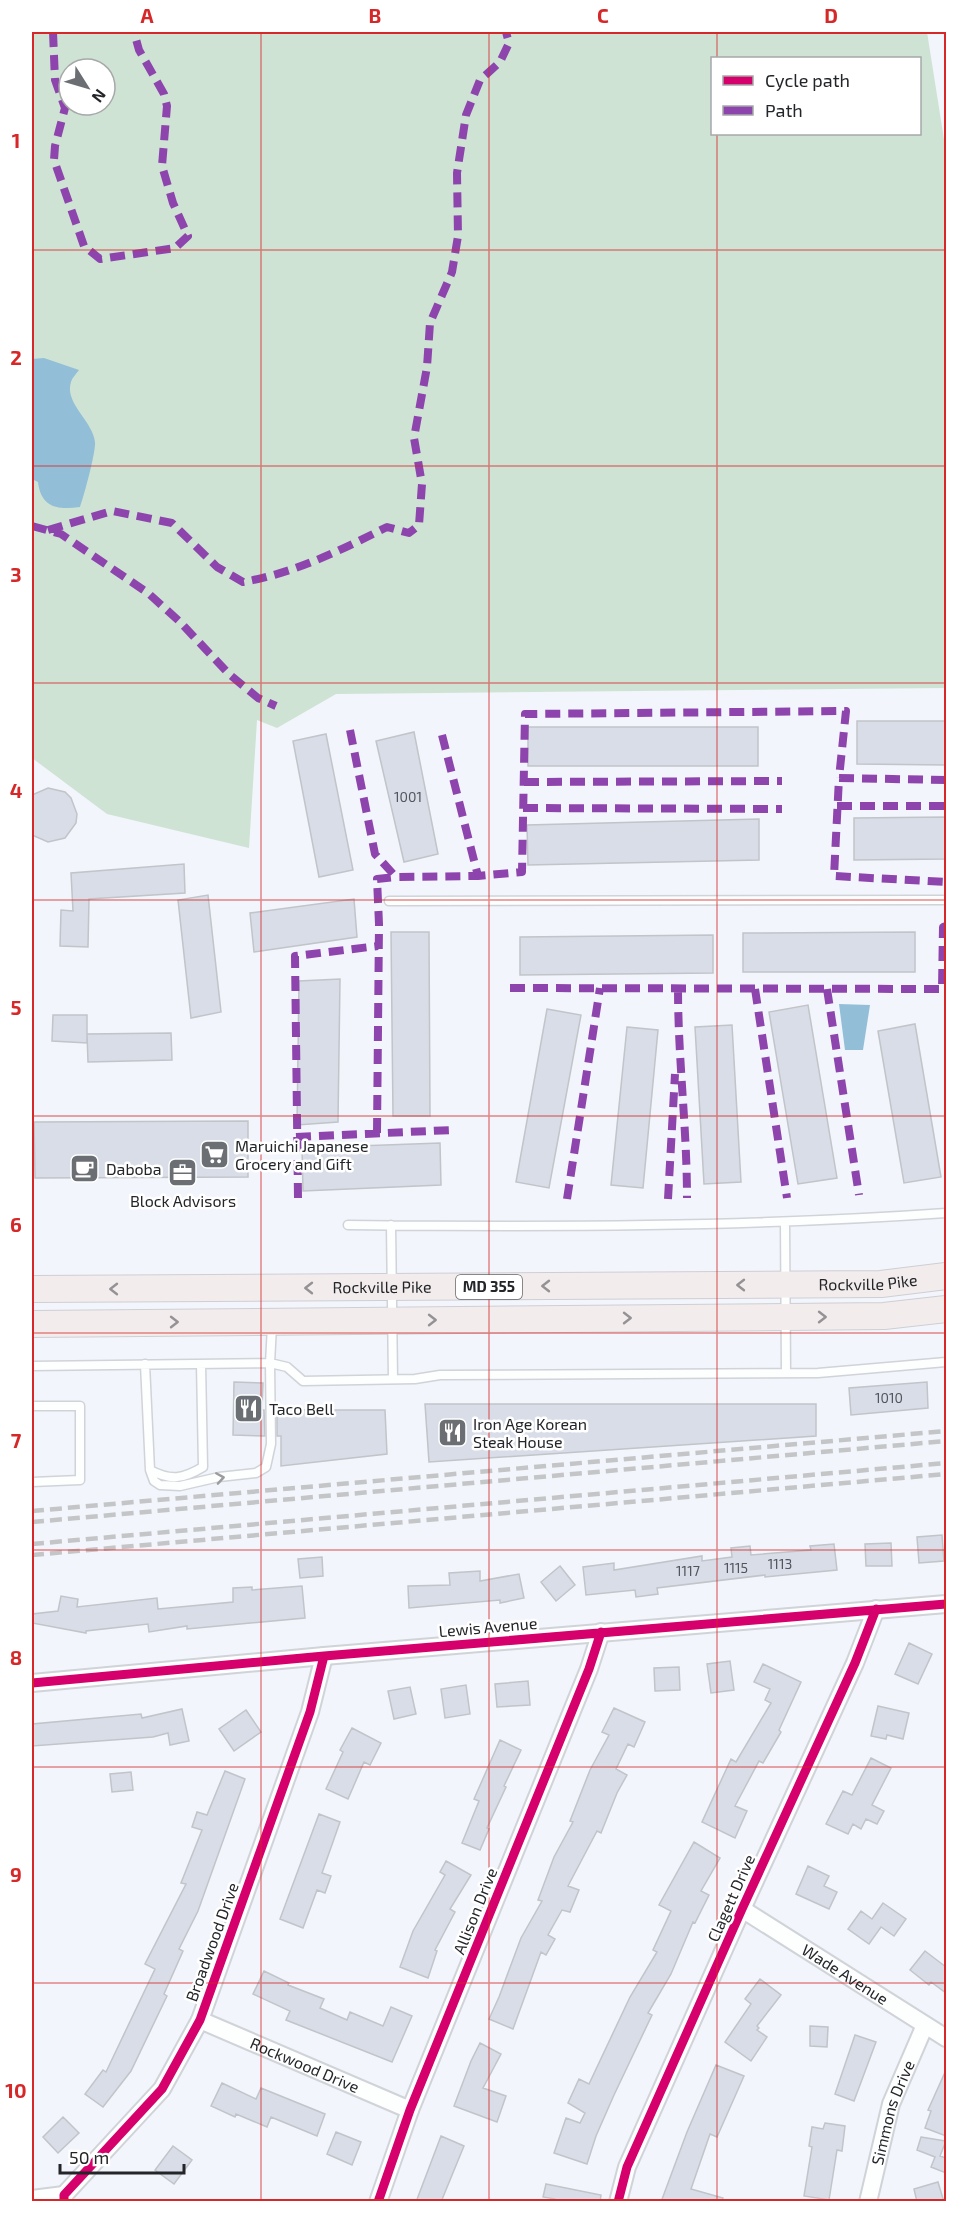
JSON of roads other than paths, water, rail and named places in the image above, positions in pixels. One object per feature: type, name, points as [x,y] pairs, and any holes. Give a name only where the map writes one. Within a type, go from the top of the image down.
[{"type":"main road","name":"Rockville Pike","points":[[32,1289],[880,1284],[946,1276]]},
{"type":"main road","name":"Rockville Pike","points":[[32,1324],[884,1316],[946,1309]]},
{"type":"street","name":"Lewis Avenue","points":[[32,1683],[601,1632],[946,1604]]},
{"type":"street","name":"Clagett Drive","points":[[618,2202],[627,2167],[855,1664],[876,1609]]},
{"type":"street","name":"Allison Drive","points":[[378,2202],[410,2110],[589,1669],[601,1632]]},
{"type":"street","name":"Broadwood Drive","points":[[64,2198],[162,2090],[200,2020],[310,1712],[324,1656]]},
{"type":"street","name":"Wade Avenue","points":[[742,1910],[946,2038]]},
{"type":"street","name":"Rockwood Drive","points":[[200,2020],[410,2110]]},
{"type":"street","name":"Simmons Drive","points":[[868,2202],[891,2104],[925,2025]]},
{"type":"street","points":[[32,2199],[64,2198]]},
{"type":"lane","points":[[389,901],[946,900]]},
{"type":"lane","points":[[348,1225],[654,1226],[880,1218],[946,1213]]},
{"type":"lane","points":[[785,1222],[786,1373]]},
{"type":"lane","points":[[391,1226],[393,1379]]},
{"type":"lane","points":[[145,1364],[150,1470],[154,1481],[159,1485],[180,1486],[219,1477],[256,1473],[266,1467],[271,1444],[272,1322]]},
{"type":"lane","points":[[32,1366],[270,1363],[287,1367],[303,1381],[393,1379],[440,1375],[818,1373],[946,1362]]},
{"type":"lane","points":[[150,1470],[164,1478],[187,1476],[203,1467],[201,1364]]},
{"type":"lane","points":[[32,1406],[80,1406],[80,1480],[32,1482]]},
{"type":"water","points":[[44,358],[79,370],[73,377],[70,390],[75,405],[93,434],[95,442],[92,464],[80,507],[65,508],[52,505],[43,497],[38,482],[32,479],[32,359]]},
{"type":"water","points":[[839,1004],[870,1005],[863,1050],[845,1050]]},
{"type":"railway","points":[[32,1511],[946,1431]]},
{"type":"railway","points":[[32,1522],[946,1441]]},
{"type":"railway","points":[[32,1544],[946,1463]]},
{"type":"railway","points":[[32,1555],[946,1474]]},
{"type":"place","name":"Maruichi Japanese Grocery and Gift","points":[[214,1155]]},
{"type":"place","name":"Daboba","points":[[85,1169]]},
{"type":"place","name":"Block Advisors","points":[[183,1173]]},
{"type":"place","name":"Taco Bell","points":[[248,1409]]},
{"type":"place","name":"Iron Age Korean Steak House","points":[[452,1433]]}]
